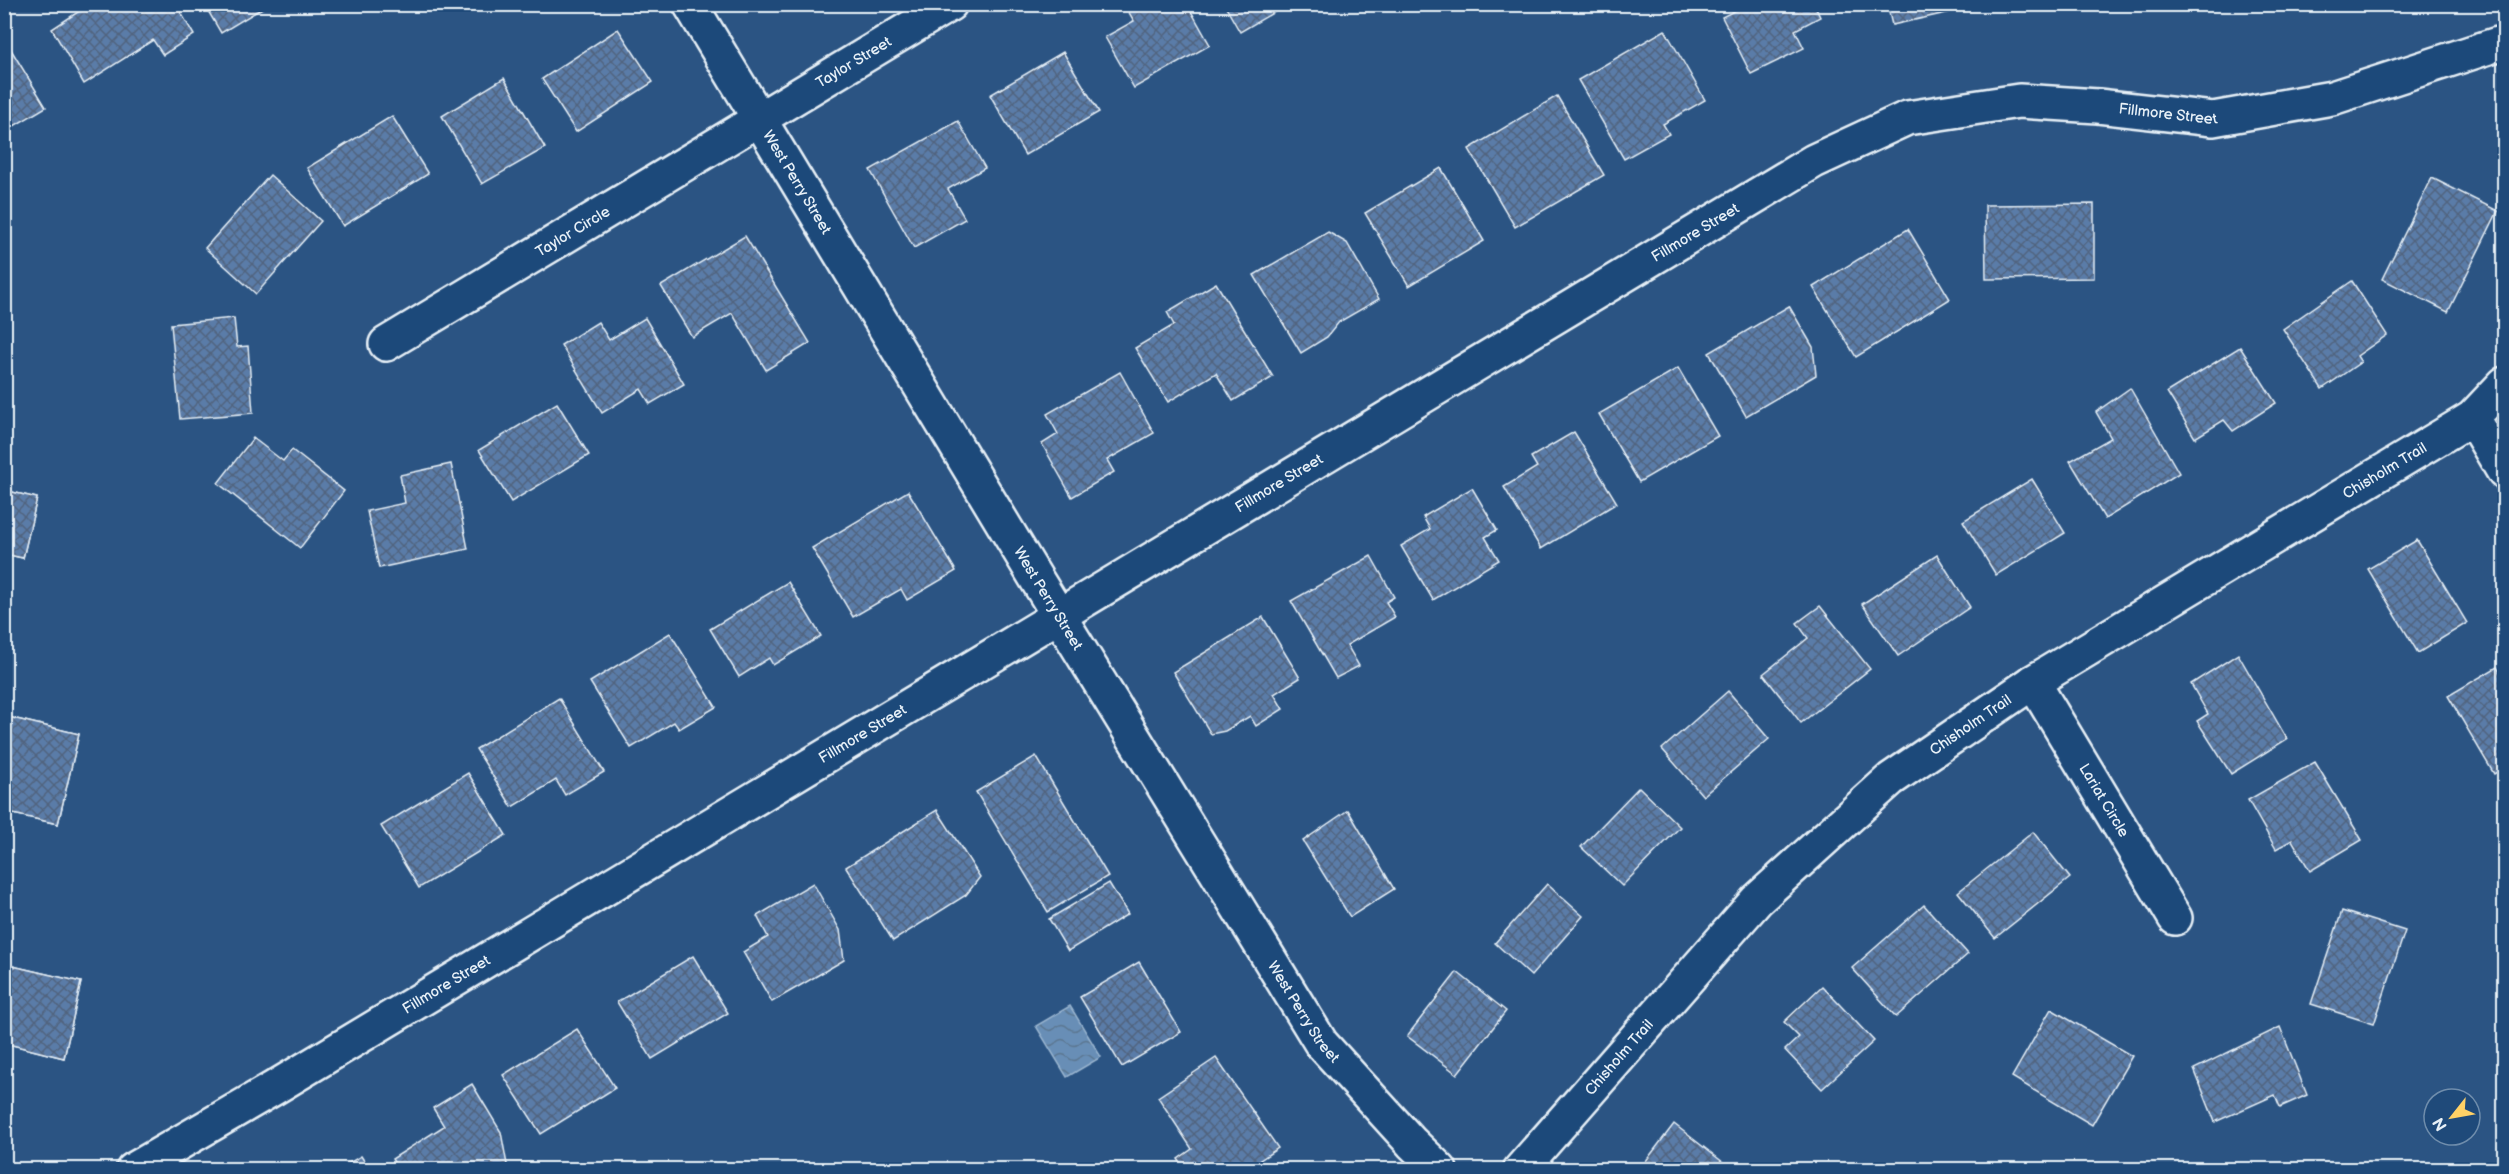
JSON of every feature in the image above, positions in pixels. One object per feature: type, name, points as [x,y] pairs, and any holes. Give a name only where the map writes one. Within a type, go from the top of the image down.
[{"type":"street","name":"West Perry Street","points":[[690,4],[1321,1043],[1412,1143],[1440,1170]]},
{"type":"street","name":"Taylor Street","points":[[758,119],[950,4]]},
{"type":"street","name":"Fillmore Street","points":[[133,1170],[284,1082],[1814,161],[1907,118],[2019,100],[2213,119],[2332,98],[2505,42]]},
{"type":"street","name":"Taylor Circle","points":[[386,344],[758,119]]},
{"type":"street","name":"Chisholm Trail","points":[[1520,1170],[1757,900],[1891,779],[2033,682],[2472,418],[2505,384]]},
{"type":"street","points":[[2472,418],[2505,472]]},
{"type":"street","name":"Lariat Circle","points":[[2033,682],[2175,918]]},
{"type":"water","points":[[1070,1006],[1101,1057],[1067,1077],[1036,1026]]},
{"type":"building","points":[[90,4],[176,4],[194,35],[163,55],[153,40],[84,84],[52,29]]},
{"type":"building","points":[[204,4],[269,4],[221,33]]},
{"type":"building","points":[[1135,4],[1187,4],[1210,45],[1134,88],[1105,37],[1134,21],[1127,9]]},
{"type":"building","points":[[1224,4],[1288,4],[1240,32]]},
{"type":"building","points":[[1748,4],[1814,4],[1820,17],[1795,30],[1804,48],[1751,74],[1722,17]]},
{"type":"building","points":[[1887,4],[1987,4],[1892,25]]},
{"type":"building","points":[[618,29],[653,82],[576,132],[542,79]]},
{"type":"building","points":[[1665,30],[1705,100],[1663,124],[1669,134],[1624,159],[1578,80]]},
{"type":"building","points":[[7,43],[46,107],[4,132],[4,44]]},
{"type":"building","points":[[1063,52],[1099,112],[1025,155],[990,95]]},
{"type":"building","points":[[504,78],[545,148],[482,184],[442,116]]},
{"type":"building","points":[[1557,96],[1604,175],[1515,227],[1469,149]]},
{"type":"building","points":[[392,116],[428,174],[343,226],[307,168]]},
{"type":"building","points":[[958,121],[985,168],[948,189],[965,219],[914,248],[870,170]]},
{"type":"building","points":[[1441,168],[1484,241],[1409,286],[1365,213]]},
{"type":"building","points":[[270,175],[321,221],[256,294],[205,248]]},
{"type":"building","points":[[2432,178],[2498,211],[2448,312],[2382,279]]},
{"type":"building","points":[[2094,204],[2094,278],[1986,279],[1985,205]]},
{"type":"building","points":[[1908,229],[1950,299],[1856,357],[1813,287]]},
{"type":"building","points":[[1328,232],[1347,243],[1379,299],[1339,322],[1327,337],[1301,353],[1254,275]]},
{"type":"building","points":[[745,236],[810,343],[766,370],[732,313],[692,337],[661,286]]},
{"type":"building","points":[[2352,281],[2387,335],[2357,356],[2361,362],[2322,389],[2283,329]]},
{"type":"building","points":[[1216,283],[1273,377],[1233,401],[1216,373],[1168,402],[1135,348],[1174,325],[1167,312]]},
{"type":"building","points":[[1789,306],[1813,347],[1816,375],[1746,416],[1709,353]]},
{"type":"building","points":[[234,318],[237,347],[248,346],[253,413],[180,419],[171,324]]},
{"type":"building","points":[[645,318],[684,384],[650,404],[641,389],[602,413],[561,345],[598,322],[609,340]]},
{"type":"building","points":[[2240,347],[2276,403],[2233,431],[2224,420],[2195,438],[2167,392]]},
{"type":"building","points":[[1678,368],[1718,436],[1639,482],[1599,414]]},
{"type":"building","points":[[1120,372],[1154,433],[1107,460],[1114,472],[1072,497],[1042,444],[1058,434],[1047,414]]},
{"type":"building","points":[[2130,388],[2179,473],[2105,519],[2070,461],[2111,438],[2096,412]]},
{"type":"building","points":[[557,403],[589,455],[511,502],[479,450]]},
{"type":"building","points":[[1574,432],[1617,503],[1541,549],[1504,487],[1537,467],[1531,457]]},
{"type":"building","points":[[253,438],[283,461],[292,450],[344,491],[300,548],[218,483]]},
{"type":"building","points":[[451,464],[468,549],[379,568],[367,511],[405,503],[400,475]]},
{"type":"building","points":[[2032,479],[2065,533],[1996,575],[1963,521]]},
{"type":"building","points":[[1472,488],[1497,530],[1485,537],[1499,560],[1433,600],[1401,546],[1430,529],[1423,517]]},
{"type":"building","points":[[4,490],[37,498],[23,558],[4,554]]},
{"type":"building","points":[[4,490],[37,498],[23,558],[4,554]]},
{"type":"building","points":[[908,491],[956,571],[907,600],[901,589],[853,617],[812,548]]},
{"type":"building","points":[[2417,540],[2467,623],[2418,653],[2368,569]]},
{"type":"building","points":[[1937,555],[1970,607],[1898,656],[1862,604]]},
{"type":"building","points":[[1371,556],[1394,597],[1386,602],[1395,617],[1347,645],[1359,666],[1336,678],[1291,601]]},
{"type":"building","points":[[788,582],[821,636],[773,665],[769,658],[739,677],[710,629]]},
{"type":"building","points":[[1820,606],[1870,669],[1801,723],[1763,674],[1808,638],[1797,623]]},
{"type":"building","points":[[1263,617],[1300,678],[1274,694],[1283,709],[1256,726],[1250,716],[1225,731],[1211,734],[1173,672]]},
{"type":"building","points":[[670,633],[716,707],[679,729],[674,722],[631,748],[590,682]]},
{"type":"building","points":[[2238,654],[2287,739],[2231,774],[2197,721],[2208,714],[2191,684]]},
{"type":"building","points":[[2497,667],[2504,680],[2504,768],[2494,774],[2448,696]]},
{"type":"building","points":[[1728,691],[1769,739],[1703,796],[1662,749]]},
{"type":"building","points":[[559,698],[604,772],[565,795],[556,780],[512,807],[476,749]]},
{"type":"building","points":[[4,716],[79,734],[58,824],[4,812]]},
{"type":"building","points":[[4,716],[79,734],[58,824],[4,812]]},
{"type":"building","points":[[1036,756],[1108,876],[1048,912],[976,792]]},
{"type":"building","points":[[2315,762],[2362,840],[2310,871],[2292,840],[2276,849],[2248,800]]},
{"type":"building","points":[[468,773],[506,835],[419,888],[381,826]]},
{"type":"building","points":[[1639,787],[1680,827],[1622,886],[1581,847]]},
{"type":"building","points":[[937,810],[980,877],[966,895],[893,941],[846,867]]},
{"type":"building","points":[[1348,810],[1394,889],[1350,917],[1303,841]]},
{"type":"building","points":[[2033,832],[2070,878],[1995,938],[1958,892]]},
{"type":"building","points":[[813,883],[840,930],[844,960],[772,1002],[743,952],[768,937],[757,916]]},
{"type":"building","points":[[1109,883],[1128,914],[1068,951],[1049,919]]},
{"type":"building","points":[[1547,884],[1583,916],[1531,976],[1495,943]]},
{"type":"building","points":[[1924,905],[1968,954],[1896,1017],[1852,968]]},
{"type":"building","points":[[2342,911],[2405,931],[2374,1024],[2311,1004]]},
{"type":"building","points":[[693,956],[728,1013],[652,1059],[617,1002]]},
{"type":"building","points":[[1139,962],[1181,1032],[1122,1067],[1080,997]]},
{"type":"building","points":[[4,964],[81,982],[64,1058],[4,1043]]},
{"type":"building","points":[[4,964],[81,982],[64,1058],[4,1043]]},
{"type":"building","points":[[1457,972],[1506,1011],[1457,1074],[1407,1036]]},
{"type":"building","points":[[1822,986],[1874,1041],[1822,1089],[1785,1050],[1799,1037],[1784,1022]]},
{"type":"building","points":[[2051,1009],[2132,1056],[2092,1125],[2012,1077]]},
{"type":"building","points":[[2280,1027],[2307,1095],[2280,1107],[2275,1095],[2215,1122],[2194,1069]]},
{"type":"building","points":[[577,1029],[615,1088],[541,1134],[503,1075]]},
{"type":"building","points":[[1216,1058],[1278,1148],[1245,1170],[1185,1170],[1178,1159],[1192,1149],[1158,1097]]},
{"type":"building","points":[[472,1084],[501,1132],[508,1170],[399,1170],[392,1159],[444,1126],[433,1108]]},
{"type":"building","points":[[1674,1124],[1733,1170],[1639,1170]]},
{"type":"building","points":[[361,1156],[370,1170],[337,1170]]}]
